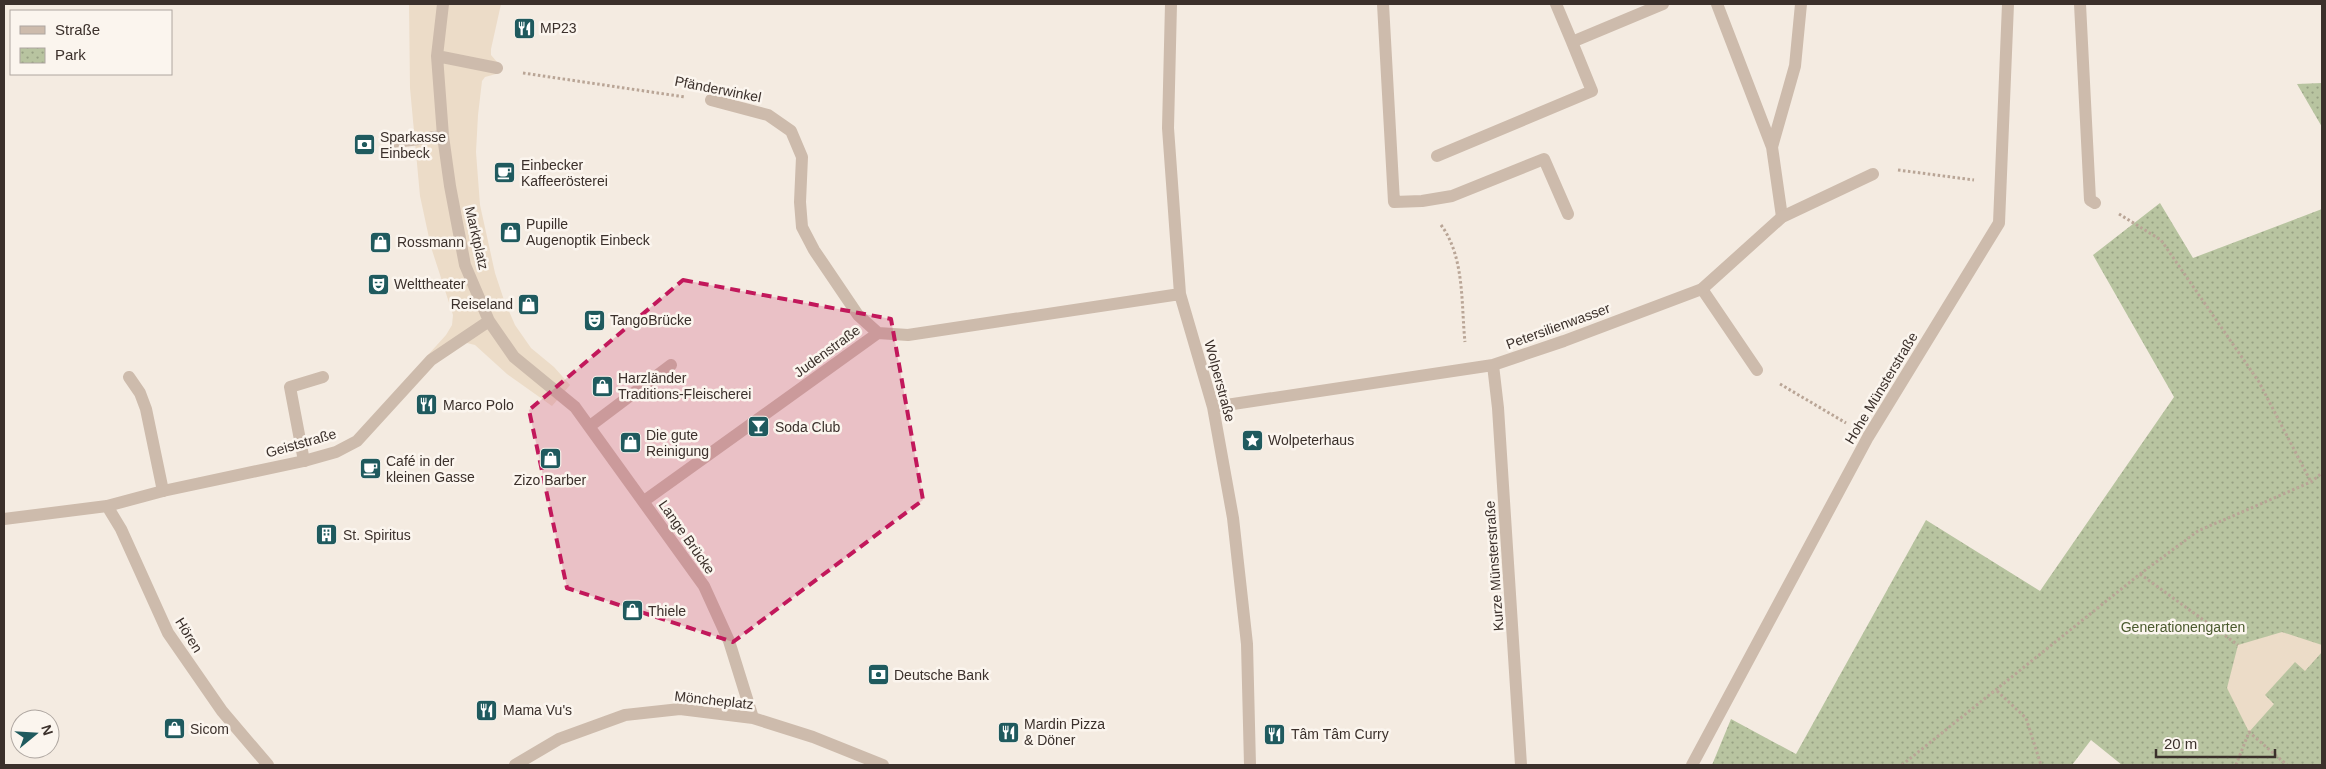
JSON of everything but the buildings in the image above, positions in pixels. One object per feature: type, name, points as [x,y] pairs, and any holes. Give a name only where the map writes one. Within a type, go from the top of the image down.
[{"type":"street","name":"Marktplatz","points":[[443,4],[437,56],[443,136],[450,186],[465,265],[489,320],[514,357],[561,394]]},
{"type":"street","name":"Wolperstraße","points":[[1171,4],[1168,128],[1180,294],[1213,407],[1233,518],[1247,644],[1250,765]]},
{"type":"street","points":[[1383,4],[1394,202],[1422,201],[1452,196],[1544,159],[1568,214]]},
{"type":"street","points":[[1437,156],[1592,92],[1556,4]]},
{"type":"street","points":[[1572,42],[1662,4]]},
{"type":"street","points":[[1718,4],[1772,147],[1782,217]]},
{"type":"street","points":[[1772,147],[1795,66],[1801,4]]},
{"type":"street","name":"Hohe Münsterstraße","points":[[1692,765],[1868,437],[1998,223],[2008,4]]},
{"type":"street","points":[[2080,4],[2090,200],[2095,203]]},
{"type":"street","points":[[437,56],[496,68]]},
{"type":"street","name":"Pfänderwinkel","points":[[711,100],[768,114],[791,131],[802,156],[800,202],[802,227],[814,250],[858,315],[878,333]]},
{"type":"street","points":[[395,142],[443,136]]},
{"type":"street","name":"Petersilienwasser","points":[[1213,407],[1493,365],[1564,341],[1702,289],[1782,217],[1873,174]]},
{"type":"street","points":[[1702,289],[1757,370]]},
{"type":"street","name":"Judenstraße","points":[[644,501],[878,333],[908,335],[1180,294]]},
{"type":"street","name":"Geiststraße","points":[[4,519],[107,506],[163,491],[304,461],[336,452],[357,441],[431,360],[489,320]]},
{"type":"street","points":[[590,426],[671,365]]},
{"type":"street","name":"Kurze Münsterstraße","points":[[1493,365],[1498,408],[1521,765]]},
{"type":"street","points":[[129,377],[140,393],[146,409],[163,491]]},
{"type":"street","points":[[304,461],[290,387],[323,377]]},
{"type":"street","name":"Lange Brücke","points":[[561,394],[590,426],[704,586],[729,641],[753,718]]},
{"type":"street","name":"Hören","points":[[107,506],[121,529],[168,633],[222,712],[268,765]]},
{"type":"street","name":"Möncheplatz","points":[[515,765],[559,740],[625,715],[680,709],[753,718],[813,737],[883,765]]},
{"type":"path","name":"Pfänderwinkel","points":[[496,68],[596,85],[711,100]]},
{"type":"path","points":[[1873,174],[1904,169],[2001,184]]},
{"type":"path","points":[[1422,201],[1446,232],[1457,261],[1468,368]]},
{"type":"path","points":[[2118,214],[2161,240],[2259,382],[2312,482]]},
{"type":"path","points":[[1757,370],[1868,437]]},
{"type":"path","points":[[1902,765],[1997,691],[2140,574],[2198,531],[2312,482],[2322,473]]},
{"type":"path","points":[[2140,574],[2238,645]]},
{"type":"path","points":[[1997,691],[2026,718],[2041,765]]},
{"type":"path","points":[[2236,765],[2249,732],[2286,765]]},
{"type":"highlighted area","points":[[683,280],[891,319],[923,500],[733,642],[567,588],[529,410]]},
{"type":"green space","points":[[2322,83],[2322,127],[2297,84]]},
{"type":"green space","name":"Generationengarten","points":[[2160,203],[2193,258],[2322,209],[2322,765],[2122,765],[2091,740],[2072,765],[1712,765],[1731,719],[1796,754],[1926,520],[2040,591],[2174,397],[2093,255]]},
{"type":"shaded area","points":[[409,4],[501,4],[491,49],[491,55],[497,62],[496,74],[485,77],[482,81],[478,115],[476,152],[480,205],[495,273],[515,325],[531,348],[554,367],[570,385],[552,406],[507,374],[475,345],[463,342],[427,356],[446,335],[452,325],[453,315],[431,247],[420,196],[410,88]]},
{"type":"shaded area","points":[[2282,632],[2322,645],[2322,652],[2305,671],[2295,662],[2265,695],[2274,704],[2249,732],[2227,688],[2238,645]]},
{"type":"place","name":"MP23","points":[[524,28]]},
{"type":"place","name":"Sparkasse Einbeck","points":[[364,145]]},
{"type":"place","name":"Einbecker Kaffeerösterei","points":[[505,173]]},
{"type":"place","name":"Pupille Augenoptik Einbeck","points":[[510,232]]},
{"type":"place","name":"Rossmann","points":[[381,242]]},
{"type":"place","name":"Welttheater","points":[[378,284]]},
{"type":"place","name":"Reiseland","points":[[529,304]]},
{"type":"place","name":"TangoBrücke","points":[[594,320]]},
{"type":"place","name":"Harzländer Traditions-Fleischerei","points":[[602,386]]},
{"type":"place","name":"Marco Polo","points":[[427,405]]},
{"type":"place","name":"Soda Club","points":[[759,427]]},
{"type":"place","name":"Wolpeterhaus","points":[[1252,440]]},
{"type":"place","name":"Die gute Reinigung","points":[[630,443]]},
{"type":"place","name":"Zizo Barber","points":[[550,458]]},
{"type":"place","name":"Café in der kleinen Gasse","points":[[370,469]]},
{"type":"place","name":"St. Spiritus","points":[[327,535]]},
{"type":"place","name":"Thiele","points":[[632,611]]},
{"type":"place","name":"Deutsche Bank","points":[[878,675]]},
{"type":"place","name":"Mama Vu's","points":[[487,710]]},
{"type":"place","name":"Sicom","points":[[174,729]]},
{"type":"place","name":"Mardin Pizza & Döner","points":[[1008,732]]},
{"type":"place","name":"Tâm Tâm Curry","points":[[1275,734]]}]
